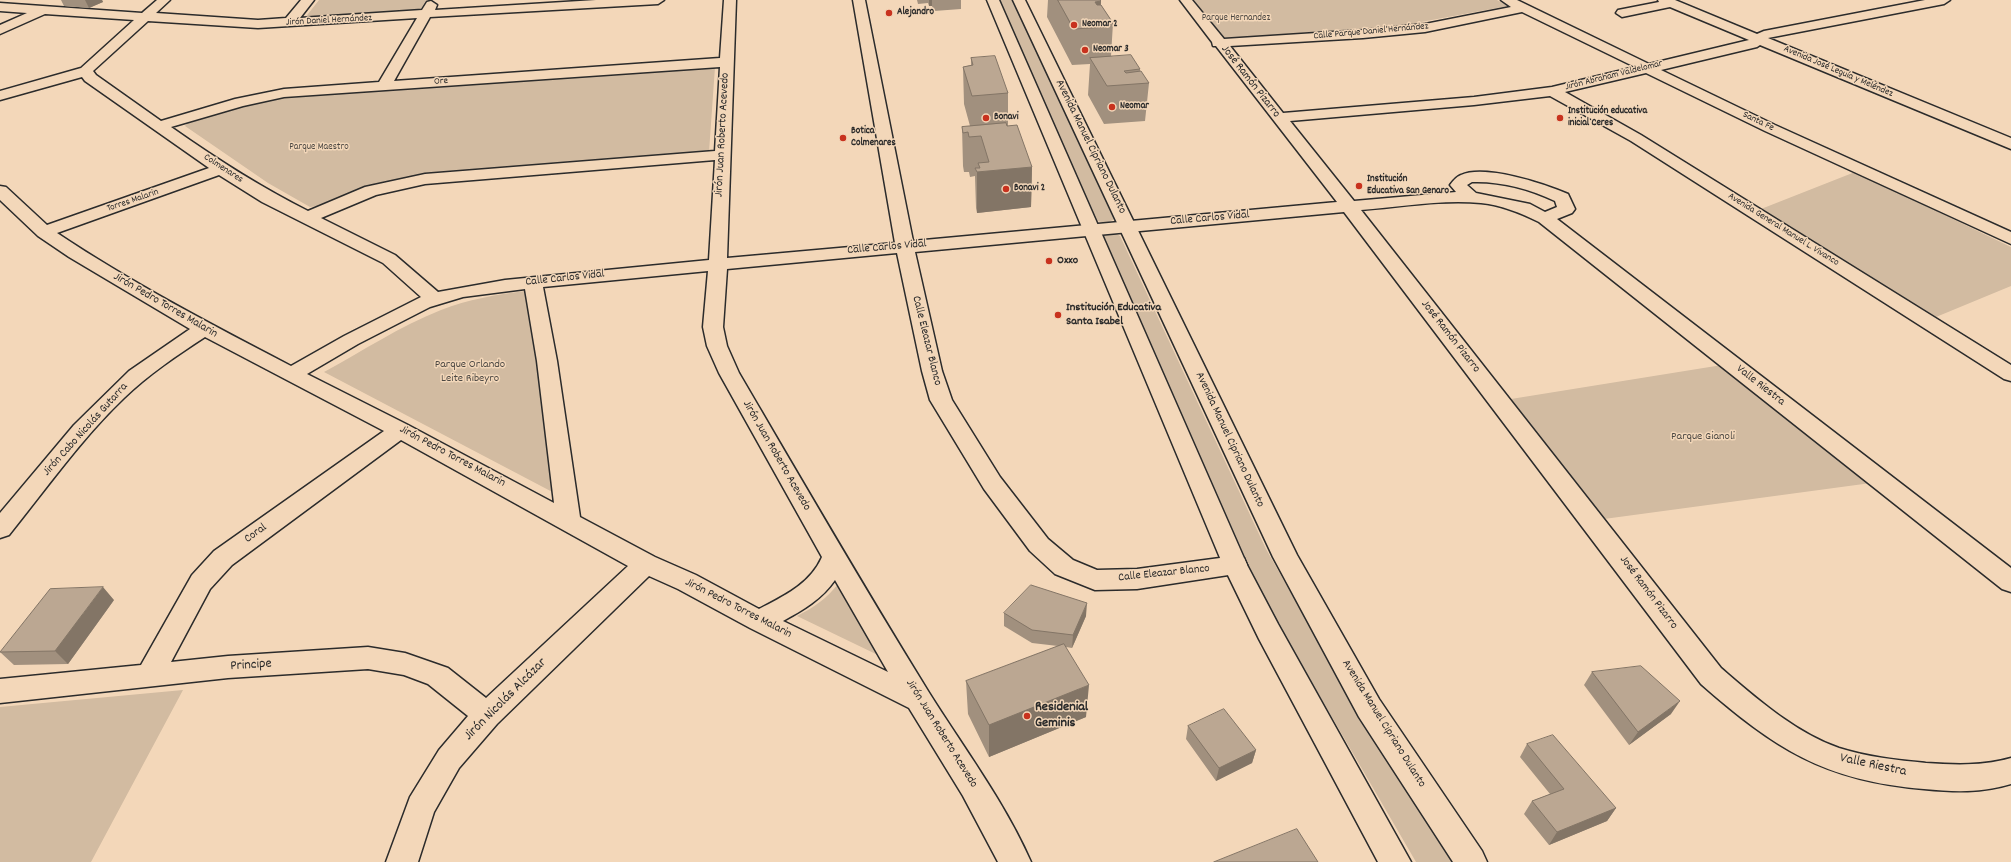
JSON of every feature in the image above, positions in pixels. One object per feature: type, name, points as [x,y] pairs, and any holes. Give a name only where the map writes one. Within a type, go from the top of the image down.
[{"type":"street","points":[[0,96],[86,71],[144,16],[164,0]]},
{"type":"street","points":[[289,24],[308,0]]},
{"type":"street","points":[[384,87],[434,0]]},
{"type":"street","name":"Jirón Daniel Hernández","points":[[0,7],[258,24],[289,24],[577,3],[658,0]]},
{"type":"street","name":"Jirón Juan Roberto Acevedo","points":[[730,0],[718,264],[713,327],[717,346],[729,373],[834,557],[919,700],[974,786],[1015,862]]},
{"type":"street","name":"Calle Eleazar Blanco","points":[[859,0],[905,247],[932,371],[942,400],[992,483],[1039,545],[1064,567],[1095,580],[1137,579],[1235,566]]},
{"type":"street","points":[[993,0],[1235,566],[1268,631],[1395,862]]},
{"type":"street","name":"Avenida Manuel Cipriano Dulanto","points":[[1019,0],[1285,557],[1369,708],[1471,862]]},
{"type":"street","name":"José Ramón Pizarro","points":[[1186,0],[1218,43],[1349,206],[1711,676]]},
{"type":"street","name":"Santa Fe","points":[[1507,0],[1770,128],[2011,239]]},
{"type":"street","name":"Jirón Abraham Valdelomar","points":[[1278,118],[1474,101],[1552,91],[1752,44],[1764,35],[1944,0]]},
{"type":"street","points":[[1622,13],[1667,1]]},
{"type":"street","name":"Avenida José Leguía y Meléndez","points":[[1667,1],[2011,144]]},
{"type":"street","name":"Calle Parque Daniel Hernández","points":[[1218,43],[1363,34],[1425,28],[1523,8]]},
{"type":"street","points":[[0,30],[46,9]]},
{"type":"street","name":"Ore","points":[[159,126],[263,96],[284,93],[727,62]]},
{"type":"street","name":"Colmenares","points":[[86,71],[90,78],[222,169],[268,198],[389,259],[434,299]]},
{"type":"street","name":"Avenida General Manuel L. Vivanco","points":[[1552,91],[1636,138],[2011,374]]},
{"type":"street","points":[[307,218],[372,191],[425,179],[722,155]]},
{"type":"street","name":"Torres Malarin","points":[[44,232],[222,169]]},
{"type":"street","points":[[1471,198],[1458,185],[1463,180],[1471,176],[1526,184],[1545,190],[1562,198],[1566,209],[1545,218]]},
{"type":"street","name":"Jirón Pedro Torres Malarin","points":[[0,191],[44,232],[75,253],[204,329],[400,430],[568,520],[646,564],[687,582],[759,621],[919,700]]},
{"type":"street","name":"Calle Carlos Vidal","points":[[292,374],[351,340],[434,299],[473,290],[533,282],[718,264],[1349,206],[1471,198],[1502,202]]},
{"type":"street","name":"Valle Riestra","points":[[1502,202],[1524,208],[1545,218],[2011,582]]},
{"type":"street","points":[[533,282],[547,361],[568,520]]},
{"type":"street","name":"Jirón Cabo Nicolás Gutarra","points":[[0,529],[81,432],[135,376],[204,329]]},
{"type":"street","name":"Coral","points":[[150,674],[201,582],[224,558],[400,430]]},
{"type":"street","points":[[759,621],[799,600],[816,587],[829,571],[834,557]]},
{"type":"street","name":"Jirón Nicolás Alcázar","points":[[402,862],[421,806],[449,759],[487,715],[646,564]]},
{"type":"street","name":"Principe","points":[[0,691],[150,674],[368,658],[405,664],[438,676],[487,715]]},
{"type":"street","name":"Valle Riestra","points":[[1711,676],[1749,709],[1789,737],[1840,761],[1893,773],[1951,778],[1998,775],[2011,771]]},
{"type":"green space","points":[[319,0],[426,0],[419,12],[304,19]]},
{"type":"green space","points":[[999,0],[1012,0],[1114,219],[1112,221],[1100,222],[1095,220]]},
{"type":"green space","name":"Parque Hernandez","points":[[1194,0],[1497,0],[1508,6],[1410,24],[1225,39]]},
{"type":"green space","name":"Parque Maestro","points":[[715,67],[709,152],[442,173],[410,177],[372,187],[324,205],[310,207],[268,183],[185,126],[189,121],[239,105],[284,96]]},
{"type":"green space","points":[[1855,172],[2011,247],[2011,286],[1936,317],[1761,209]]},
{"type":"green space","points":[[1115,233],[1120,236],[1266,549],[1374,740],[1453,862],[1416,862],[1268,607],[1242,555],[1102,236]]},
{"type":"green space","name":"Parque Orlando Leite Ribeyro","points":[[525,291],[560,496],[324,372],[396,331],[426,316],[451,306],[472,300]]},
{"type":"green space","name":"Parque Gianoli","points":[[1722,365],[1871,483],[1604,519],[1511,399]]},
{"type":"green space","points":[[839,583],[882,657],[797,616],[820,602]]},
{"type":"green space","points":[[183,690],[91,862],[0,862],[0,707]]},
{"type":"building","points":[[1058,0],[1100,0],[1101,1],[1095,2],[1097,5],[1101,5],[1113,23],[1105,24],[1107,27],[1074,29]]},
{"type":"building","points":[[1131,55],[1140,69],[1124,71],[1126,73],[1141,71],[1149,83],[1107,86],[1090,58]]},
{"type":"building","points":[[995,56],[1008,93],[972,96],[963,67],[973,65],[971,58]]},
{"type":"building","points":[[1006,123],[1007,126],[1017,125],[1032,167],[977,172],[975,168],[980,168],[978,163],[989,162],[981,136],[969,137],[968,132],[963,133],[962,127]]},
{"type":"building","points":[[1031,585],[1087,603],[1073,635],[1032,630],[1004,613]]},
{"type":"building","points":[[103,587],[55,651],[0,652],[50,589]]},
{"type":"building","points":[[1064,644],[1089,685],[989,725],[966,681]]},
{"type":"building","points":[[1641,666],[1680,701],[1638,732],[1592,672]]},
{"type":"building","points":[[1224,709],[1256,750],[1219,768],[1188,726]]},
{"type":"building","points":[[1553,735],[1616,808],[1557,832],[1532,801],[1564,789],[1527,744]]},
{"type":"building","points":[[1297,829],[1318,862],[1214,862]]},
{"type":"place","name":"Alejandro","points":[[889,13]]},
{"type":"place","name":"Neomar 2","points":[[1074,25]]},
{"type":"place","name":"Neomar 3","points":[[1085,50]]},
{"type":"place","name":"Neomar","points":[[1112,107]]},
{"type":"place","name":"Bonavi","points":[[986,118]]},
{"type":"place","name":"Institución educativa inicial Ceres","points":[[1560,118]]},
{"type":"place","name":"Botica Colmenares","points":[[843,138]]},
{"type":"place","name":"Institución Educativa San Genaro","points":[[1359,186]]},
{"type":"place","name":"Bonavi 2","points":[[1006,189]]},
{"type":"place","name":"Oxxo","points":[[1049,261]]},
{"type":"place","name":"Institución Educativa Santa Isabel","points":[[1058,315]]},
{"type":"place","name":"Residenial Geminis","points":[[1027,716]]}]
